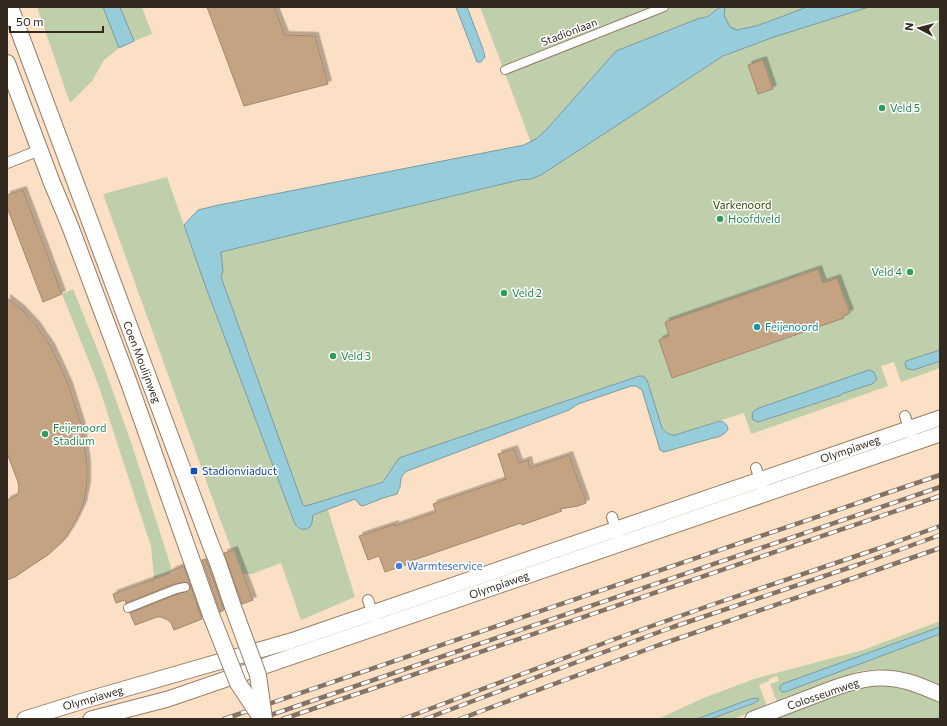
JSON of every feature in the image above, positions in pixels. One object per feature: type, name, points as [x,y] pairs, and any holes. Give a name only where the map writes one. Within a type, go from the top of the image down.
[{"type":"main road","name":"Coen Moulijnweg","points":[[10,7],[137,350],[218,563],[258,675],[263,719]]},
{"type":"main road","name":"Coen Moulijnweg","points":[[7,63],[129,383],[211,615],[238,683],[263,719]]},
{"type":"main road","name":"Olympiaweg","points":[[25,719],[86,700],[272,648],[761,481],[907,422],[940,418]]},
{"type":"main road","name":"Olympiaweg","points":[[761,481],[914,443],[940,434]]},
{"type":"main road","name":"Olympiaweg","points":[[91,719],[168,699],[278,662],[373,613]]},
{"type":"main road","name":"Colosseumweg","points":[[753,719],[837,687],[878,678],[899,680],[921,685],[940,694]]},
{"type":"main road","points":[[161,679],[168,699]]},
{"type":"street","name":"Stadionlaan","points":[[505,70],[664,7]]},
{"type":"street","points":[[7,163],[40,150]]},
{"type":"street","points":[[907,422],[914,443]]},
{"type":"street","points":[[128,608],[176,589],[186,587]]},
{"type":"green space","points":[[37,7],[103,7],[119,48],[104,60],[92,81],[70,103]]},
{"type":"green space","points":[[120,7],[142,7],[152,34],[134,41]]},
{"type":"green space","name":"Varkenoord","points":[[480,7],[940,7],[940,350],[906,361],[913,370],[940,361],[940,368],[901,382],[894,362],[881,366],[888,386],[751,434],[744,413],[671,435],[662,428],[647,380],[639,376],[399,458],[383,481],[308,506],[303,505],[200,236],[536,156]],"holes":[[[844,393],[839,396],[758,422],[754,420],[753,416]]]},
{"type":"green space","points":[[167,177],[205,285],[295,524],[313,519],[312,515],[328,510],[355,597],[301,620],[281,563],[252,574],[241,574],[103,194]]},
{"type":"green space","points":[[73,289],[102,361],[132,445],[172,570],[168,574],[154,579],[151,546],[98,384],[62,294]]},
{"type":"green space","points":[[940,621],[940,627],[780,686],[785,692],[940,634],[940,685],[912,675],[878,669],[859,671],[777,702],[770,684],[779,681],[777,676],[759,685],[767,706],[733,719],[710,719],[752,704],[750,699],[697,719],[658,719],[701,699],[754,679],[863,650]]},
{"type":"green space","points":[[872,685],[893,686],[923,693],[940,702],[940,719],[771,719],[838,693]]},
{"type":"water","points":[[103,7],[120,7],[134,41],[119,48]]},
{"type":"water","points":[[456,7],[467,7],[483,49],[485,57],[481,62],[477,62]]},
{"type":"water","points":[[719,7],[725,7],[724,15],[730,27],[737,30],[756,26],[807,7],[869,7],[771,38],[723,56],[541,175],[531,179],[519,180],[221,252],[223,271],[221,277],[303,505],[306,506],[383,482],[399,458],[639,376],[643,376],[647,380],[662,428],[671,435],[720,421],[726,424],[728,430],[717,437],[664,452],[660,450],[642,390],[636,386],[631,386],[578,404],[569,410],[407,471],[402,476],[397,494],[363,506],[360,505],[355,499],[313,515],[310,527],[304,529],[299,528],[295,524],[184,225],[198,210],[219,205],[524,145],[537,138],[546,130],[616,51],[700,18],[707,17]]},
{"type":"water","points":[[940,350],[940,361],[913,370],[906,368],[906,361]]},
{"type":"water","points":[[869,370],[874,372],[877,379],[872,384],[758,422],[753,420],[752,413],[759,408]]},
{"type":"water","points":[[940,627],[940,634],[785,692],[780,690],[780,686],[782,684]]},
{"type":"water","points":[[758,698],[759,700],[752,704],[710,719],[697,719],[750,699]]},
{"type":"building","points":[[207,7],[274,7],[285,35],[315,36],[328,84],[244,106]]},
{"type":"building","points":[[763,60],[773,89],[758,94],[748,65]]},
{"type":"building","points":[[23,190],[62,294],[43,302],[7,207],[7,195]]},
{"type":"building","name":"Feijenoord","points":[[818,269],[823,283],[837,278],[850,313],[843,316],[844,318],[672,378],[659,340],[669,336],[665,322]]},
{"type":"building","name":"Feijenoord Stadium","points":[[7,298],[21,309],[36,325],[51,347],[69,386],[81,424],[87,464],[87,485],[83,505],[64,540],[48,555],[15,577],[7,580],[7,500],[18,494],[19,488],[7,453]]},
{"type":"building","points":[[514,449],[519,463],[528,460],[530,468],[569,455],[586,503],[560,509],[562,511],[522,525],[521,523],[408,562],[408,564],[385,572],[379,556],[368,560],[359,536],[436,512],[433,504],[506,479],[498,454]]},
{"type":"building","points":[[234,550],[253,600],[242,604],[224,553]]},
{"type":"building","points":[[206,559],[224,610],[220,612],[202,560]]},
{"type":"building","points":[[184,566],[202,619],[174,630],[168,620],[161,617],[135,625],[130,613],[188,591],[190,586],[186,582],[174,584],[126,603],[125,600],[116,603],[113,594],[168,574],[173,570]]},
{"type":"railway","points":[[224,719],[940,475]]},
{"type":"railway","points":[[259,719],[940,487]]},
{"type":"railway","points":[[283,719],[940,496]]},
{"type":"railway","points":[[403,719],[615,639],[940,526]]},
{"type":"railway","points":[[425,719],[673,627],[860,564],[940,535]]},
{"type":"railway","points":[[460,719],[659,645],[940,548]]},
{"type":"place","name":"Veld 5","points":[[882,108]]},
{"type":"place","name":"Hoofdveld","points":[[720,219]]},
{"type":"place","name":"Veld 4","points":[[910,272]]},
{"type":"place","name":"Veld 2","points":[[504,293]]},
{"type":"place","name":"Feijenoord","points":[[757,327]]},
{"type":"place","name":"Veld 3","points":[[333,356]]},
{"type":"place","name":"Feijenoord Stadium","points":[[45,434]]},
{"type":"place","name":"Stadionviaduct","points":[[194,471]]},
{"type":"place","name":"Warmteservice","points":[[399,566]]}]
